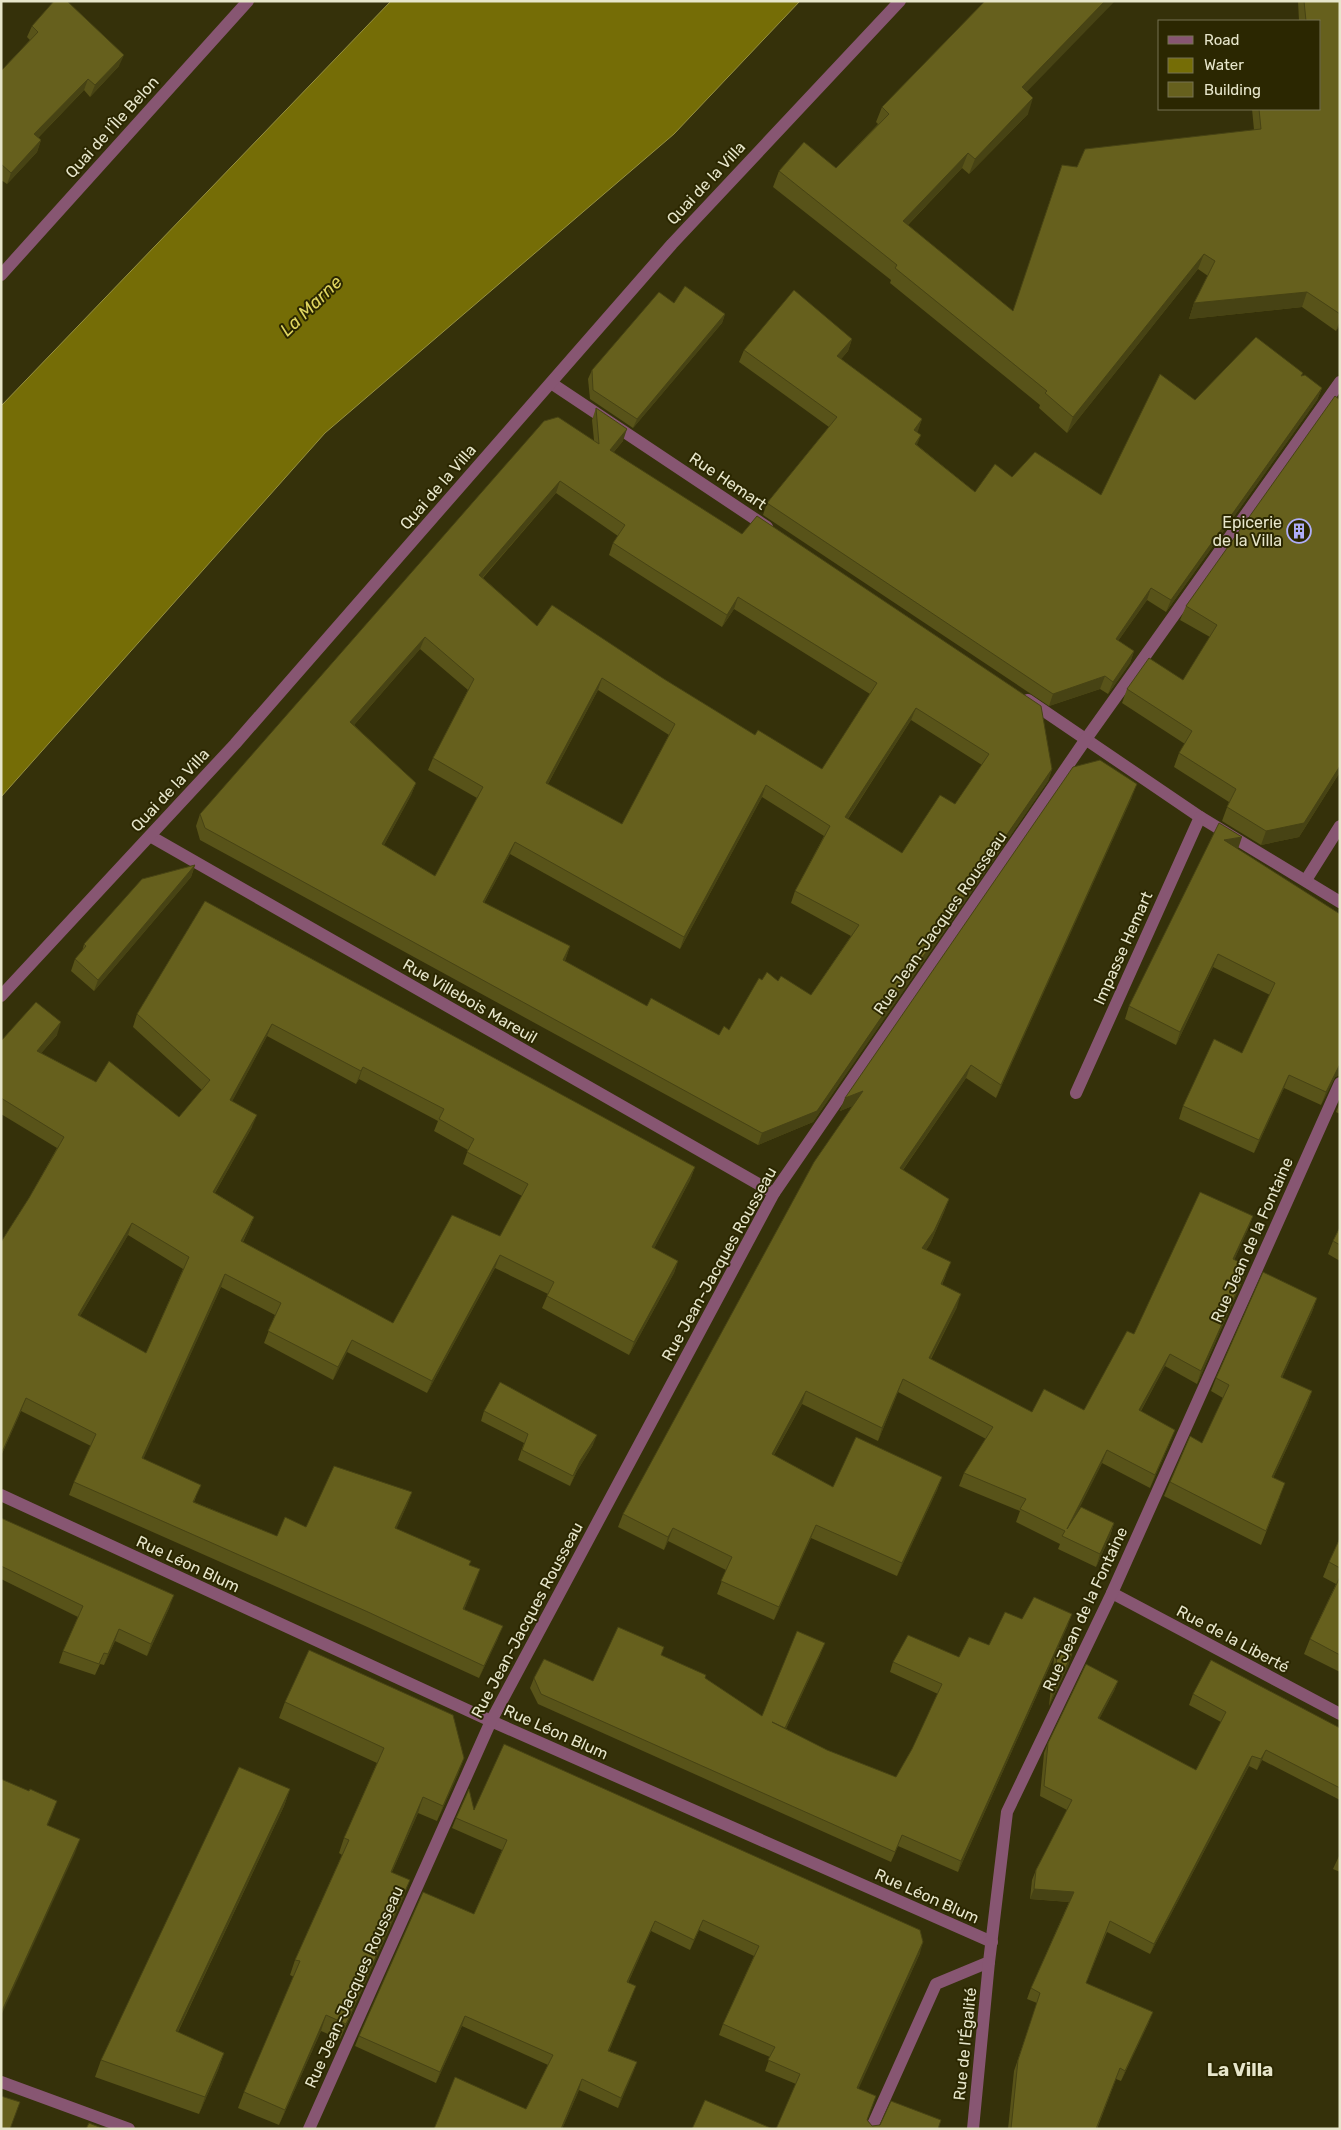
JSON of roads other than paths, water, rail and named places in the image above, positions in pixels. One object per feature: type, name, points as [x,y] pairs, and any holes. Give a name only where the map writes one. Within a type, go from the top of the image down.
[{"type":"street","name":"Quai de l'Île Belon","points":[[1,275],[248,1]]},
{"type":"street","name":"Quai de la Villa","points":[[1,996],[235,744],[672,244],[900,1]]},
{"type":"street","name":"Rue Hemart","points":[[551,382],[782,536]]},
{"type":"street","name":"Rue Jean-Jacques Rousseau","points":[[309,2129],[490,1721],[774,1193],[1086,739],[1340,382]]},
{"type":"street","points":[[1021,695],[1200,817],[1340,902]]},
{"type":"street","name":"Impasse Hemart","points":[[1076,1093],[1200,817]]},
{"type":"street","points":[[1306,880],[1340,826]]},
{"type":"street","name":"Rue Villebois Mareuil","points":[[150,836],[774,1193]]},
{"type":"street","name":"Rue Jean de la Fontaine","points":[[989,1962],[1008,1812],[1112,1593],[1340,1083]]},
{"type":"street","name":"Rue Léon Blum","points":[[1,1496],[490,1721],[992,1942]]},
{"type":"street","name":"Rue de la Liberté","points":[[1112,1593],[1340,1714]]},
{"type":"street","points":[[871,2129],[936,1984],[989,1962]]},
{"type":"street","name":"Rue de l'Égalité","points":[[973,2129],[989,1962]]},
{"type":"street","points":[[1,2082],[129,2129]]},
{"type":"water","name":"La Marne","points":[[391,1],[800,1],[674,134],[325,433],[1,797],[1,406]]},
{"type":"place","name":"Epicerie de la Villa","points":[[1299,531]]},
{"type":"district","name":"La Villa","points":[[1240,2069]]}]
